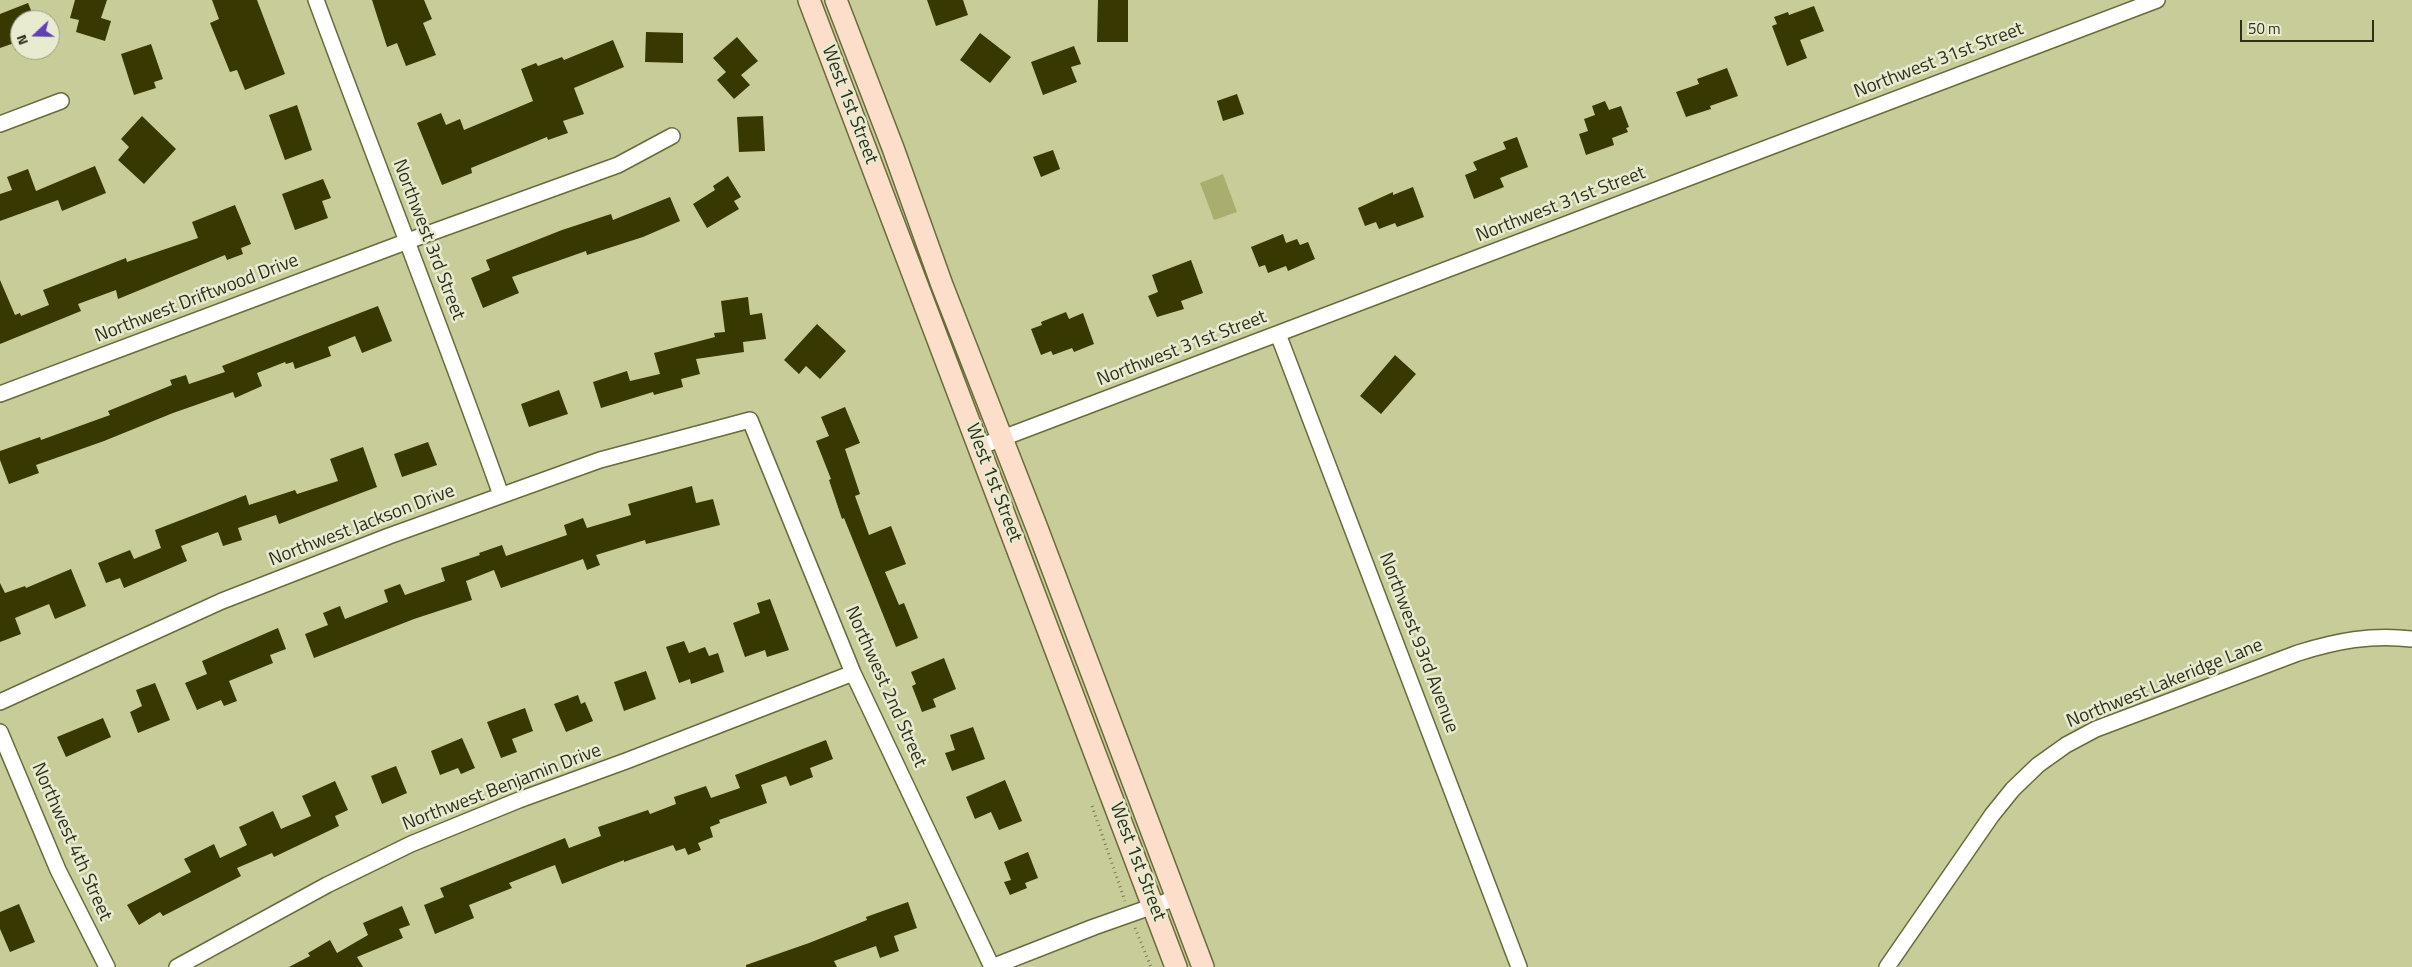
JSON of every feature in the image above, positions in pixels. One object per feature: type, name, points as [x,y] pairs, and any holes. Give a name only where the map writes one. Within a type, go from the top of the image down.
[{"type":"main road","name":"West 1st Street","points":[[809,0],[1176,967]]},
{"type":"main road","name":"West 1st Street","points":[[836,0],[893,148],[942,285],[1203,967]]},
{"type":"street","name":"Northwest 3rd Street","points":[[316,0],[368,141],[408,241],[501,495]]},
{"type":"street","name":"Northwest 31st Street","points":[[979,447],[2157,0]]},
{"type":"street","points":[[0,124],[61,101]]},
{"type":"street","name":"Northwest Driftwood Drive","points":[[0,394],[618,164],[672,136]]},
{"type":"street","name":"Northwest 93rd Avenue","points":[[1278,334],[1520,967]]},
{"type":"street","name":"Northwest Jackson Drive","points":[[0,702],[222,601],[388,536],[600,460],[750,420]]},
{"type":"street","name":"Northwest 2nd Street","points":[[750,420],[853,673],[992,967]]},
{"type":"street","name":"Northwest Lakeridge Lane","points":[[1887,967],[1992,815],[2013,789],[2038,765],[2066,745],[2107,725],[2313,648],[2363,638],[2412,639]]},
{"type":"street","name":"Northwest Benjamin Drive","points":[[177,967],[327,885],[411,844],[519,800],[626,761],[853,673]]},
{"type":"street","name":"Northwest 4th Street","points":[[0,732],[58,870],[107,967]]},
{"type":"street","points":[[992,967],[1094,927],[1176,898]]},
{"type":"green space","points":[[1223,174],[1237,212],[1214,220],[1200,183]]},
{"type":"building","points":[[75,0],[107,0],[101,18],[111,21],[105,41],[76,32],[79,20],[70,18]]},
{"type":"building","points":[[212,0],[257,0],[285,74],[245,90],[237,70],[230,72],[210,23],[219,19]]},
{"type":"building","points":[[372,0],[424,0],[432,19],[423,23],[436,55],[406,66],[397,43],[387,47]]},
{"type":"building","points":[[927,0],[963,0],[968,15],[936,26]]},
{"type":"building","points":[[1098,0],[1128,0],[1128,42],[1097,42]]},
{"type":"building","points":[[28,3],[31,10],[10,10]]},
{"type":"building","points":[[1814,6],[1824,31],[1800,40],[1807,58],[1787,66],[1772,26],[1777,24],[1774,17],[1788,12],[1789,15]]},
{"type":"building","points":[[10,10],[10,44],[0,48],[0,14]]},
{"type":"building","points":[[646,32],[683,33],[683,63],[645,62]]},
{"type":"building","points":[[980,33],[1011,57],[990,83],[960,60]]},
{"type":"building","points":[[737,37],[758,61],[741,75],[750,85],[734,99],[717,80],[726,72],[713,58]]},
{"type":"building","points":[[613,40],[624,67],[574,88],[584,114],[563,121],[568,133],[548,140],[547,137],[471,168],[472,173],[442,185],[417,123],[441,113],[446,125],[460,119],[464,130],[533,101],[521,69],[536,63],[538,66],[562,57],[564,60]]},
{"type":"building","points":[[151,44],[163,79],[154,82],[156,88],[134,95],[121,54]]},
{"type":"building","points":[[1074,46],[1081,64],[1071,67],[1077,82],[1043,95],[1031,62]]},
{"type":"building","points":[[1727,68],[1738,96],[1710,106],[1711,109],[1686,117],[1676,92],[1699,84],[1697,79]]},
{"type":"building","points":[[1237,94],[1244,114],[1223,121],[1217,101]]},
{"type":"building","points":[[1605,101],[1609,110],[1621,106],[1629,127],[1626,128],[1628,132],[1612,138],[1614,145],[1586,155],[1579,134],[1588,131],[1584,119],[1595,115],[1592,106]]},
{"type":"building","points":[[297,105],[312,150],[285,160],[269,115]]},
{"type":"building","points":[[142,116],[176,149],[144,184],[118,160],[129,147],[121,139]]},
{"type":"building","points":[[763,116],[765,151],[739,152],[737,117]]},
{"type":"building","points":[[1517,137],[1528,167],[1500,178],[1504,187],[1474,199],[1465,175],[1477,170],[1473,162],[1506,149],[1503,142]]},
{"type":"building","points":[[1053,150],[1060,169],[1041,177],[1033,157]]},
{"type":"building","points":[[95,166],[106,193],[62,211],[58,200],[0,221],[0,194],[12,190],[7,177],[28,169],[36,191]]},
{"type":"building","points":[[728,176],[741,197],[734,201],[739,209],[707,228],[693,204],[715,190],[713,186]]},
{"type":"building","points":[[323,179],[331,198],[322,201],[328,218],[295,230],[282,194]]},
{"type":"building","points":[[1413,187],[1424,217],[1397,227],[1395,223],[1379,229],[1376,222],[1365,226],[1358,208],[1393,192],[1393,195]]},
{"type":"building","points":[[670,197],[680,221],[643,237],[587,255],[586,251],[512,277],[519,293],[483,308],[471,278],[490,270],[486,260],[562,230],[611,214],[613,220]]},
{"type":"building","points":[[235,205],[251,244],[241,248],[243,254],[227,260],[225,255],[118,299],[116,290],[78,304],[81,311],[0,344],[0,280],[15,315],[20,313],[21,316],[49,305],[43,290],[126,258],[127,262],[198,238],[192,222]]},
{"type":"building","points":[[1283,234],[1286,243],[1297,239],[1300,245],[1308,242],[1315,259],[1288,271],[1286,266],[1268,273],[1265,265],[1259,267],[1251,247]]},
{"type":"building","points":[[1191,260],[1203,293],[1181,301],[1184,309],[1157,317],[1148,296],[1158,292],[1152,275]]},
{"type":"building","points":[[748,297],[750,315],[762,313],[766,339],[743,342],[744,352],[696,359],[700,374],[681,379],[683,387],[654,395],[653,392],[601,408],[593,382],[627,371],[630,381],[660,374],[654,353],[715,337],[714,333],[725,332],[721,301]]},
{"type":"building","points":[[378,306],[392,341],[362,353],[355,336],[328,347],[331,356],[295,369],[293,362],[286,364],[285,362],[257,373],[262,386],[235,398],[233,392],[36,465],[39,473],[9,484],[0,460],[0,451],[40,437],[41,440],[110,415],[108,411],[172,385],[170,380],[186,375],[189,384],[225,372],[222,366]]},
{"type":"building","points":[[1066,312],[1069,319],[1083,313],[1094,344],[1074,352],[1072,348],[1053,355],[1051,351],[1041,355],[1031,329],[1042,325],[1041,322]]},
{"type":"building","points":[[817,324],[846,351],[820,379],[806,366],[799,374],[784,360]]},
{"type":"building","points":[[1395,355],[1416,374],[1381,414],[1360,396]]},
{"type":"building","points":[[559,390],[568,414],[529,427],[521,404]]},
{"type":"building","points":[[845,407],[860,443],[845,449],[860,494],[855,496],[869,535],[891,526],[906,564],[885,572],[899,605],[904,603],[918,638],[896,647],[844,518],[842,519],[829,480],[831,479],[816,441],[829,436],[821,417]]},
{"type":"building","points":[[428,442],[437,465],[402,477],[394,454]]},
{"type":"building","points":[[363,447],[377,487],[279,524],[276,515],[238,528],[242,540],[223,546],[218,532],[181,546],[187,561],[124,588],[120,578],[106,583],[98,563],[130,550],[134,559],[161,548],[155,530],[246,495],[249,505],[295,490],[297,494],[338,481],[330,459]]},
{"type":"building","points":[[692,486],[696,503],[713,499],[720,525],[646,544],[645,540],[596,555],[600,565],[587,570],[583,559],[501,588],[494,570],[466,581],[472,600],[414,619],[314,658],[305,634],[328,625],[323,613],[340,606],[345,619],[388,602],[384,590],[400,584],[405,595],[445,581],[441,568],[480,555],[479,553],[502,545],[506,556],[567,535],[564,525],[583,518],[587,528],[631,515],[628,504]]},
{"type":"building","points":[[71,569],[86,606],[55,619],[49,604],[15,618],[21,634],[0,642],[0,583],[5,593],[25,586],[26,588]]},
{"type":"building","points":[[770,599],[789,650],[767,657],[765,650],[745,657],[733,623],[760,613],[757,603]]},
{"type":"building","points":[[278,628],[286,649],[270,655],[273,663],[229,681],[237,701],[224,706],[221,700],[197,710],[185,683],[207,674],[202,661]]},
{"type":"building","points":[[684,641],[689,653],[705,647],[709,656],[718,653],[724,672],[691,684],[690,679],[679,683],[666,647]]},
{"type":"building","points":[[944,658],[956,689],[933,699],[936,707],[922,712],[912,686],[916,684],[911,672]]},
{"type":"building","points":[[646,671],[656,699],[624,711],[614,682]]},
{"type":"building","points":[[155,683],[170,720],[138,733],[130,712],[142,706],[136,690]]},
{"type":"building","points":[[578,695],[581,704],[585,702],[593,721],[566,732],[554,704]]},
{"type":"building","points":[[525,708],[533,731],[512,739],[517,752],[501,758],[487,722]]},
{"type":"building","points":[[103,718],[111,737],[66,757],[57,737]]},
{"type":"building","points":[[973,727],[985,759],[952,771],[945,753],[955,750],[950,735]]},
{"type":"building","points":[[462,738],[475,768],[461,774],[458,768],[440,775],[431,751]]},
{"type":"building","points":[[826,740],[833,759],[810,768],[813,777],[790,786],[786,776],[761,785],[767,803],[719,820],[720,823],[710,827],[713,837],[698,843],[701,850],[688,855],[685,848],[676,851],[673,845],[624,862],[624,860],[562,884],[555,865],[509,883],[512,888],[469,905],[474,918],[435,934],[424,905],[444,897],[440,888],[565,838],[569,848],[601,836],[598,827],[648,810],[650,814],[676,804],[674,797],[706,786],[711,798],[740,788],[735,775]]},
{"type":"building","points":[[396,766],[407,793],[382,804],[371,776]]},
{"type":"building","points":[[1005,780],[1022,821],[999,830],[991,812],[975,819],[966,797]]},
{"type":"building","points":[[335,781],[348,810],[335,816],[339,826],[274,857],[272,853],[237,868],[241,876],[163,916],[160,912],[139,925],[127,905],[191,872],[184,859],[214,844],[220,858],[247,845],[239,827],[273,811],[281,829],[311,816],[302,796]]},
{"type":"building","points":[[1028,852],[1038,878],[1025,883],[1027,888],[1010,895],[1004,882],[1011,880],[1004,862]]},
{"type":"building","points":[[908,902],[917,928],[894,936],[899,951],[880,958],[876,946],[834,961],[837,967],[746,967],[746,965],[809,943],[867,920],[866,917]]},
{"type":"building","points":[[19,904],[35,942],[10,952],[0,929],[0,912]]},
{"type":"building","points":[[402,906],[410,925],[399,929],[403,938],[357,957],[363,967],[289,967],[310,956],[308,953],[330,940],[337,953],[368,935],[363,923]]}]
